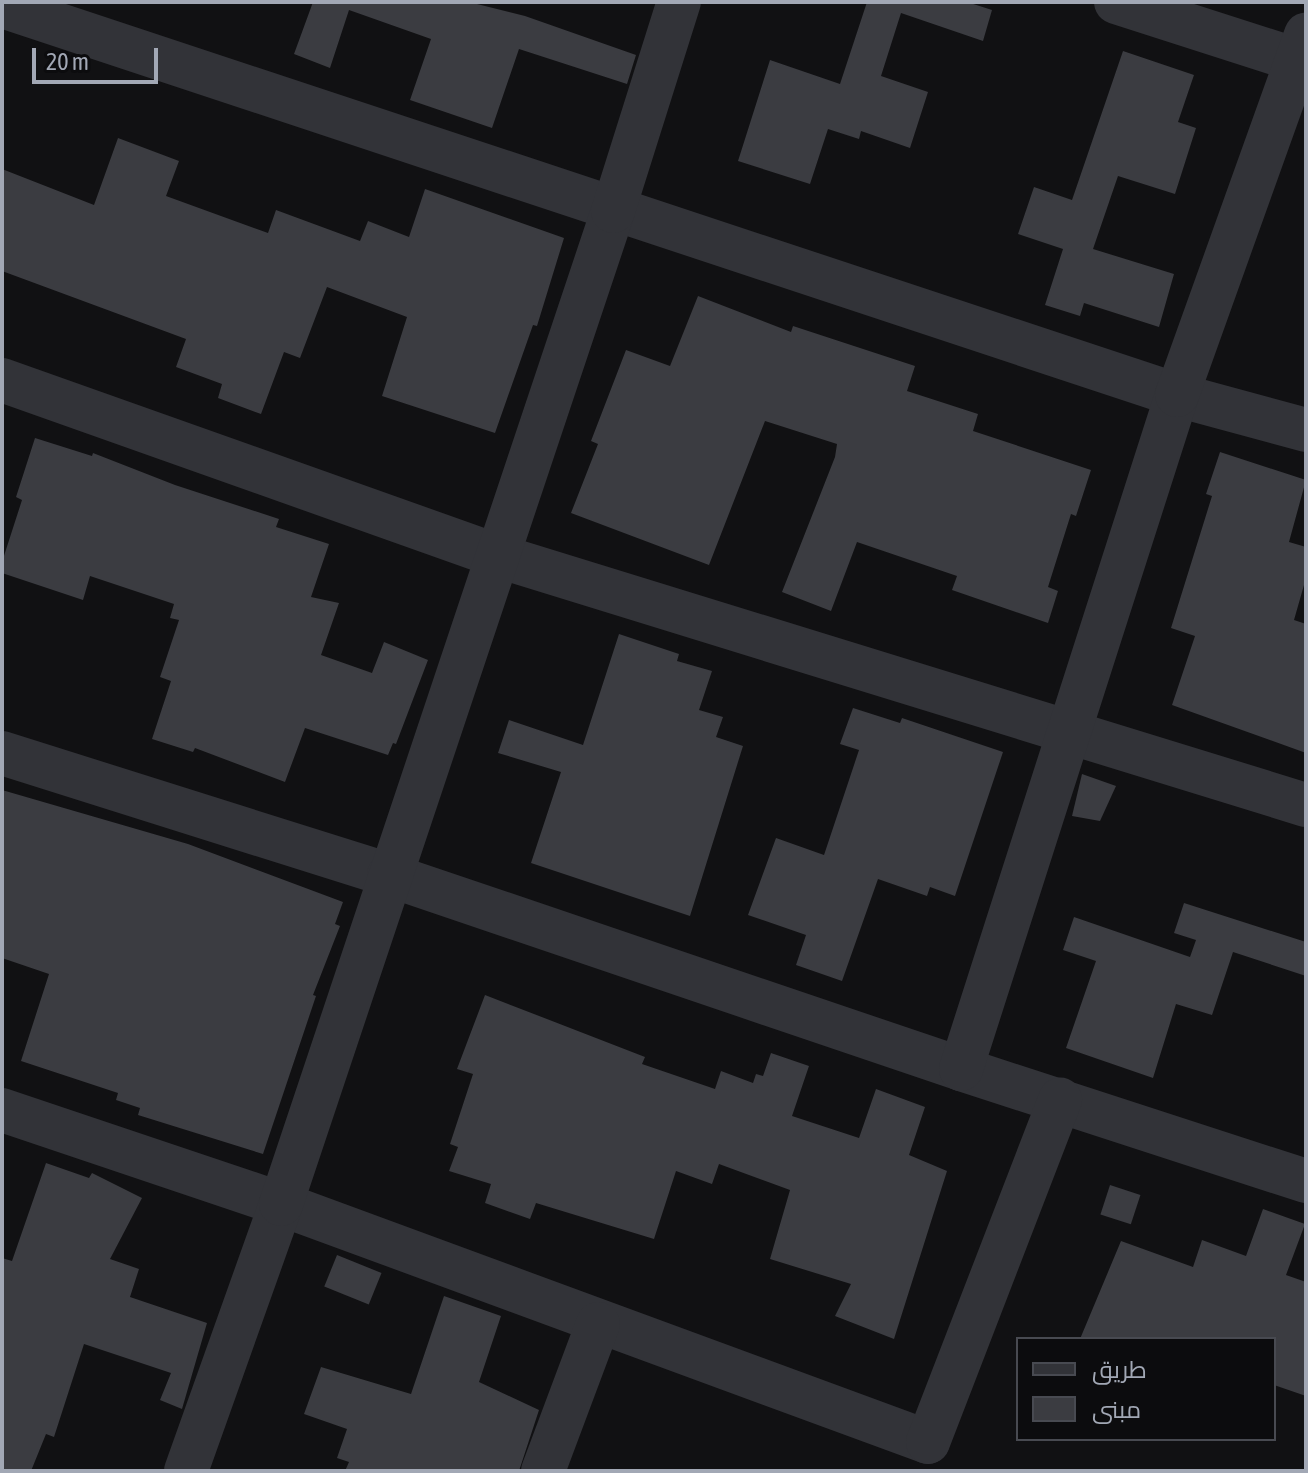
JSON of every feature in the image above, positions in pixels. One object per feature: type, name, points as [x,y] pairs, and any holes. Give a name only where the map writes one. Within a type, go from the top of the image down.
[{"type":"street","points":[[186,1471],[281,1204],[613,211],[679,2]]},
{"type":"street","points":[[961,1069],[1177,395],[1303,52],[1116,2]]},
{"type":"street","points":[[2,6],[613,211],[1177,395],[1306,430]]},
{"type":"street","points":[[2,380],[498,556],[1306,805]]},
{"type":"street","points":[[2,753],[389,875],[961,1069],[1306,1181]]},
{"type":"street","points":[[2,1110],[281,1204],[598,1324],[922,1456],[1060,1100]]},
{"type":"street","points":[[543,1471],[598,1324]]},
{"type":"building","points":[[313,2],[469,2],[525,16],[636,55],[627,84],[519,49],[492,128],[410,100],[431,39],[349,10],[330,68],[294,54]]},
{"type":"building","points":[[867,2],[967,2],[992,10],[983,41],[901,13],[881,76],[928,92],[910,148],[861,131],[859,139],[828,129],[810,184],[738,161],[770,60],[840,84]]},
{"type":"building","points":[[1123,51],[1194,75],[1178,122],[1196,128],[1175,194],[1118,176],[1093,249],[1174,274],[1159,327],[1084,303],[1080,316],[1045,305],[1063,249],[1018,234],[1034,187],[1072,200]]},
{"type":"building","points":[[118,138],[179,161],[166,196],[268,233],[276,210],[360,241],[368,221],[409,237],[425,189],[564,238],[537,326],[533,325],[495,433],[382,396],[407,317],[327,287],[300,358],[284,352],[261,414],[218,398],[222,384],[176,367],[186,339],[2,271],[2,169],[94,205]]},
{"type":"building","points":[[698,296],[791,332],[793,326],[915,366],[907,391],[978,414],[973,431],[1091,470],[1076,516],[1071,514],[1048,587],[1058,591],[1048,623],[952,590],[957,576],[857,542],[831,611],[782,592],[835,457],[837,444],[765,421],[709,565],[571,513],[598,444],[591,441],[626,350],[670,366]]},
{"type":"building","points":[[35,438],[92,456],[93,453],[175,485],[279,519],[276,527],[329,544],[311,597],[339,603],[321,655],[372,673],[384,642],[428,660],[396,744],[393,743],[388,755],[305,728],[285,782],[195,748],[193,752],[152,739],[171,681],[160,677],[179,620],[170,618],[174,604],[90,576],[83,600],[2,573],[2,562],[22,500],[16,497]]},
{"type":"building","points":[[1220,452],[1306,480],[1289,542],[1306,547],[1306,578],[1294,620],[1306,624],[1306,753],[1172,705],[1195,636],[1171,628],[1212,496],[1206,494]]},
{"type":"building","points":[[619,634],[679,654],[677,661],[712,671],[699,710],[723,717],[716,737],[743,746],[690,916],[531,863],[561,772],[498,753],[509,720],[583,745]]},
{"type":"building","points":[[853,708],[900,723],[902,718],[1003,752],[955,896],[930,887],[927,896],[878,879],[842,981],[796,965],[806,935],[748,915],[776,838],[824,855],[859,750],[840,744]]},
{"type":"building","points":[[1082,774],[1116,786],[1100,821],[1072,816]]},
{"type":"building","points":[[2,790],[188,844],[343,902],[335,924],[340,926],[313,995],[316,996],[263,1154],[138,1115],[140,1108],[116,1100],[118,1093],[21,1061],[49,974],[2,958]]},
{"type":"building","points":[[1184,903],[1306,942],[1306,976],[1233,952],[1212,1015],[1176,1004],[1153,1078],[1066,1048],[1096,961],[1063,950],[1074,917],[1190,957],[1196,940],[1174,933]]},
{"type":"building","points":[[485,995],[645,1057],[642,1064],[715,1089],[721,1071],[753,1083],[756,1074],[763,1076],[771,1053],[809,1066],[792,1116],[859,1138],[876,1089],[925,1107],[909,1155],[947,1171],[894,1339],[835,1316],[851,1284],[770,1259],[790,1190],[719,1164],[712,1184],[676,1171],[654,1239],[536,1203],[530,1219],[485,1203],[491,1184],[449,1171],[458,1147],[450,1144],[473,1074],[457,1069]]},
{"type":"building","points":[[46,1163],[89,1178],[92,1173],[142,1198],[110,1259],[139,1269],[130,1297],[207,1323],[182,1409],[160,1400],[171,1373],[84,1344],[54,1437],[46,1434],[31,1471],[2,1471],[2,1258],[12,1261]]},
{"type":"building","points":[[1110,1185],[1140,1195],[1131,1224],[1100,1214]]},
{"type":"building","points":[[1263,1209],[1305,1224],[1286,1275],[1306,1282],[1306,1396],[1276,1386],[1276,1337],[1081,1337],[1121,1241],[1193,1267],[1202,1240],[1246,1256]]},
{"type":"building","points":[[337,1255],[382,1273],[369,1305],[324,1287]]},
{"type":"building","points":[[444,1296],[501,1316],[479,1382],[539,1410],[519,1471],[345,1471],[349,1462],[337,1458],[347,1429],[304,1414],[321,1367],[411,1394]]}]
